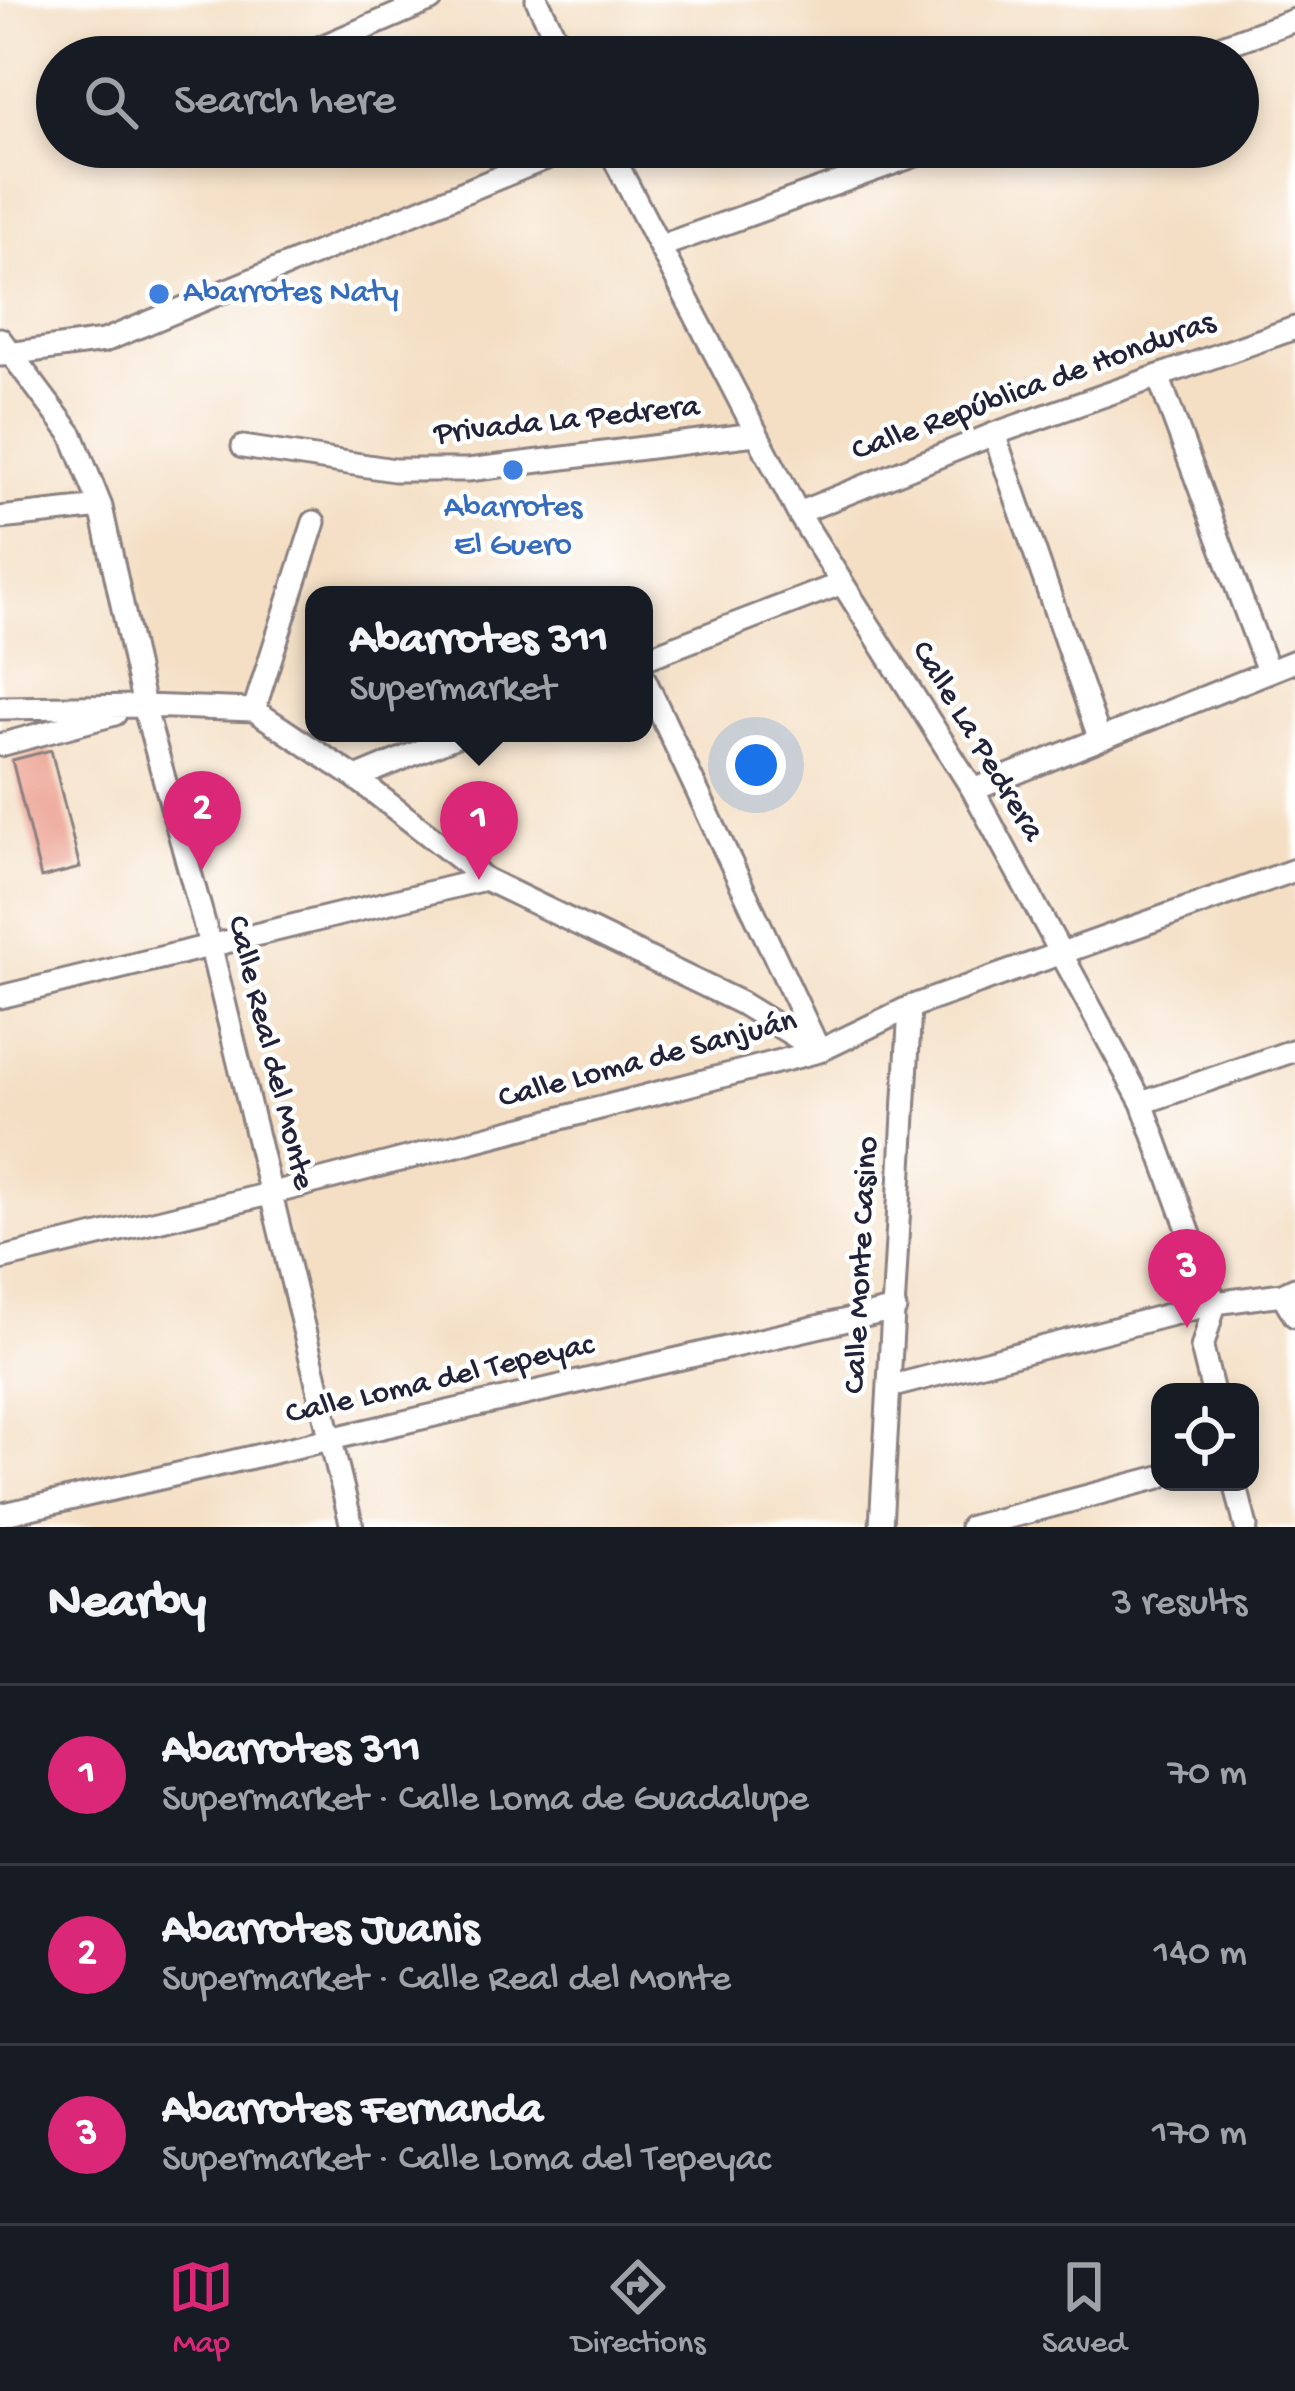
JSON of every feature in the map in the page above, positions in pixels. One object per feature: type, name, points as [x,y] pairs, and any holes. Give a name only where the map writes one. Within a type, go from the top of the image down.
[{"type":"street","points":[[347,36],[431,0]]},
{"type":"street","points":[[537,0],[555,36]]},
{"type":"street","points":[[1250,36],[1295,20]]},
{"type":"street","points":[[3,349],[104,341],[522,168]]},
{"type":"street","name":"Calle La Pedrera","points":[[619,168],[798,512],[973,790],[1142,1103],[1215,1304],[1202,1348],[1211,1383]]},
{"type":"street","points":[[661,246],[879,168]]},
{"type":"street","name":"Calle República de Honduras","points":[[798,512],[994,434],[1295,328]]},
{"type":"street","name":"Calle Real del Monte","points":[[3,349],[72,435],[101,507],[144,706],[211,948],[352,1527]]},
{"type":"street","points":[[1158,376],[1268,671]]},
{"type":"street","name":"Privada La Pedrera","points":[[243,447],[394,470],[468,470],[755,434]]},
{"type":"street","points":[[994,434],[1099,737]]},
{"type":"street","points":[[0,518],[101,507]]},
{"type":"street","points":[[254,710],[314,522]]},
{"type":"street","points":[[653,656],[840,584]]},
{"type":"street","points":[[973,790],[1295,661]]},
{"type":"street","points":[[653,697],[820,1051]]},
{"type":"street","points":[[0,745],[144,706]]},
{"type":"street","points":[[0,708],[254,710],[356,778],[485,879],[742,1004],[820,1051]]},
{"type":"street","points":[[356,778],[442,742]]},
{"type":"street","name":"Calle Loma de Sanjuán","points":[[0,1259],[820,1051],[910,1006],[1295,869]]},
{"type":"street","points":[[0,997],[485,879]]},
{"type":"street","name":"Calle Monte Casino","points":[[881,1527],[910,1006]]},
{"type":"street","points":[[1142,1103],[1295,1049]]},
{"type":"street","points":[[890,1387],[1215,1304],[1288,1291],[1295,1316]]},
{"type":"street","name":"Calle Loma del Tepeyac","points":[[0,1515],[895,1309]]},
{"type":"street","points":[[971,1527],[1151,1479]]},
{"type":"street","points":[[1237,1491],[1246,1527]]},
{"type":"building","points":[[51,750],[80,868],[41,878],[12,760]]},
{"type":"place","name":"Abarrotes Naty","points":[[159,294]]},
{"type":"place","name":"Abarrotes El Guero","points":[[513,470]]},
{"type":"place","name":"Abarrotes Juanis","points":[[202,870]]},
{"type":"place","name":"Abarrotes 311","points":[[479,880]]},
{"type":"place","name":"Abarrotes Fernanda","points":[[1187,1328]]}]
